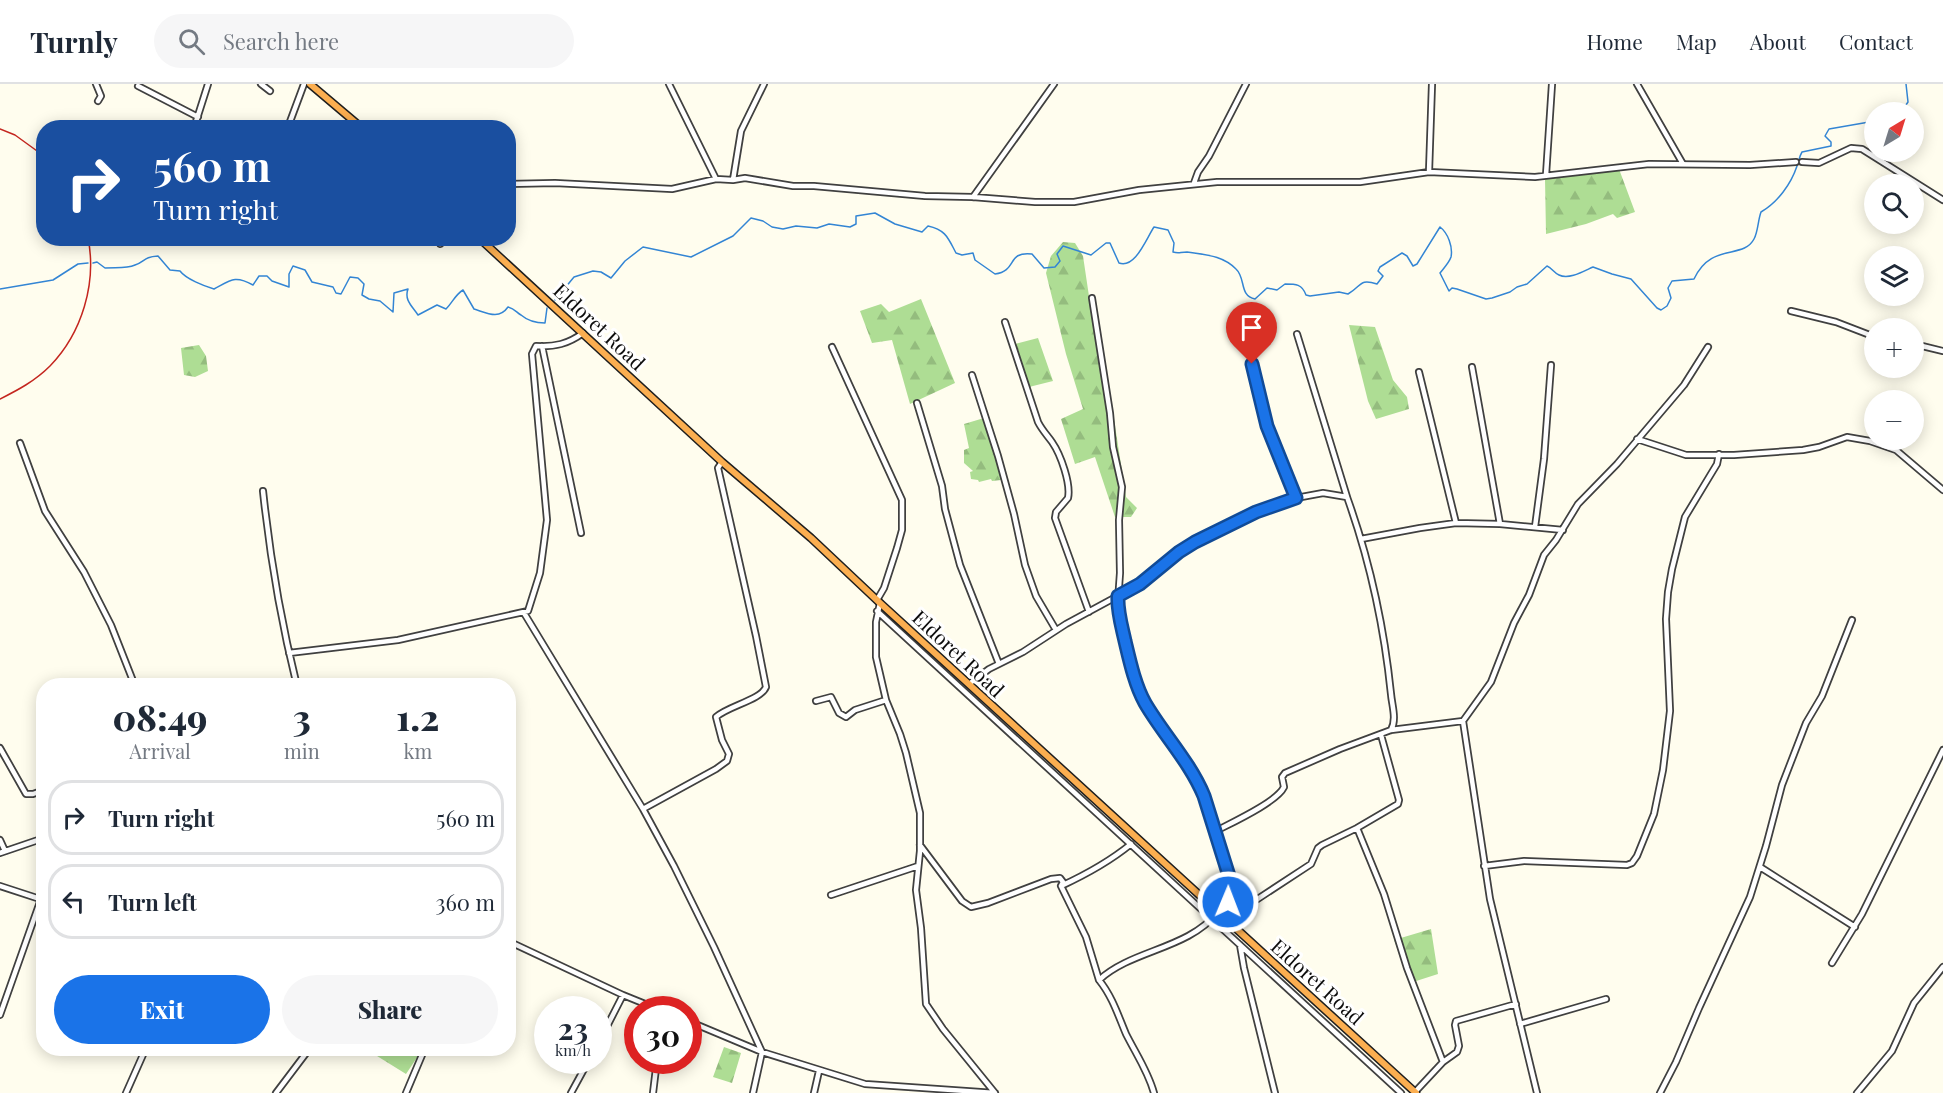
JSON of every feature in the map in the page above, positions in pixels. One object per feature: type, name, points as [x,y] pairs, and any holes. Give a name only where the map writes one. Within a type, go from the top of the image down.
[{"type":"highway","points":[[310,84],[353,120]]},
{"type":"highway","name":"Eldoret Road","points":[[488,246],[722,462],[811,538],[878,602],[1222,913],[1415,1093]]},
{"type":"street","points":[[96,84],[101,96],[98,101]]},
{"type":"street","points":[[197,120],[207,84]]},
{"type":"street","points":[[261,84],[270,91]]},
{"type":"street","points":[[291,120],[304,84]]},
{"type":"street","points":[[669,84],[716,179]]},
{"type":"street","points":[[733,180],[741,131],[764,84]]},
{"type":"street","points":[[974,197],[1054,84]]},
{"type":"street","points":[[1194,183],[1246,84]]},
{"type":"street","points":[[1429,172],[1432,84]]},
{"type":"street","points":[[1546,175],[1552,84]]},
{"type":"street","points":[[1637,84],[1683,164]]},
{"type":"street","points":[[138,86],[198,117]]},
{"type":"street","points":[[516,184],[555,183],[672,189],[716,179],[745,178],[793,186],[925,196],[1074,202],[1194,183],[1360,182],[1429,172],[1530,177],[1637,165],[1819,163],[1851,148],[1862,148],[1943,200]]},
{"type":"street","points":[[1092,298],[1116,468],[1122,487],[1118,596],[1121,625],[1139,691],[1199,783],[1229,876],[1222,913]]},
{"type":"street","points":[[1791,311],[1836,322],[1864,333]]},
{"type":"street","points":[[1245,315],[1255,382],[1267,426],[1296,498]]},
{"type":"street","points":[[1005,322],[1038,422],[1042,431],[1052,442],[1067,480],[1068,498],[1056,512],[1055,518],[1089,612]]},
{"type":"street","points":[[289,653],[398,640],[499,616],[524,613],[530,609],[540,573],[547,530],[532,354],[534,347],[553,347],[584,333]]},
{"type":"street","points":[[1297,334],[1372,578],[1384,634],[1394,718],[1390,730]]},
{"type":"street","points":[[542,346],[581,532]]},
{"type":"street","points":[[1924,346],[1943,351]]},
{"type":"street","points":[[832,347],[902,500],[902,530],[878,602],[875,648],[886,700],[900,734],[921,824],[916,890],[926,1004],[943,1029],[995,1093]]},
{"type":"street","points":[[1537,1093],[1496,927],[1484,866],[1463,721],[1491,682],[1514,623],[1529,595],[1540,562],[1578,504],[1617,465],[1684,385],[1708,347]]},
{"type":"street","points":[[1536,527],[1551,365]]},
{"type":"street","points":[[1472,367],[1500,524]]},
{"type":"street","points":[[1419,372],[1456,523]]},
{"type":"street","points":[[972,375],[998,456],[1025,565],[1036,596],[1056,630]]},
{"type":"street","points":[[917,402],[942,486],[945,508],[960,565],[999,664]]},
{"type":"street","points":[[1637,439],[1678,453],[1719,454],[1803,450],[1847,437],[1860,438],[1896,450],[1943,490]]},
{"type":"street","points":[[20,443],[45,511],[84,572],[115,634],[132,678]]},
{"type":"street","points":[[1484,866],[1524,861],[1627,865],[1632,863],[1637,856],[1659,795],[1670,711],[1666,619],[1672,569],[1685,517],[1717,464],[1719,454]]},
{"type":"street","points":[[643,809],[727,761],[729,754],[722,740],[716,717],[761,693],[766,687],[718,468],[722,462]]},
{"type":"street","points":[[263,491],[269,549],[295,678]]},
{"type":"street","points":[[969,684],[989,669],[1038,644],[1056,630],[1140,584],[1195,542],[1256,512],[1296,498],[1323,493],[1347,496]]},
{"type":"street","points":[[1361,539],[1456,523],[1500,524],[1563,530]]},
{"type":"street","points":[[877,611],[1401,1093]]},
{"type":"street","points":[[524,613],[643,809],[714,947],[762,1052],[753,1093]]},
{"type":"street","points":[[1660,1093],[1725,950],[1742,918],[1760,867],[1782,785],[1806,723],[1822,696],[1852,620]]},
{"type":"street","points":[[816,701],[831,698],[839,713],[846,717],[855,710],[886,700]]},
{"type":"street","points":[[1214,832],[1281,793],[1284,787],[1282,777],[1285,773],[1340,748],[1390,730],[1463,721]]},
{"type":"street","points":[[1100,980],[1112,968],[1170,945],[1222,913],[1237,910],[1264,896],[1311,864],[1318,848],[1322,845],[1358,828],[1398,804],[1399,800],[1381,735]]},
{"type":"street","points":[[0,748],[26,794],[36,794]]},
{"type":"street","points":[[1832,963],[1855,927],[1943,750]]},
{"type":"street","points":[[1358,828],[1384,894],[1407,968],[1443,1062]]},
{"type":"street","points":[[0,840],[3,852],[36,841]]},
{"type":"street","points":[[1061,886],[1097,869],[1131,844]]},
{"type":"street","points":[[920,845],[958,896],[971,907],[988,903],[1054,878],[1061,879],[1063,882],[1061,886],[1086,937],[1100,980],[1143,1063],[1154,1093]]},
{"type":"street","points":[[831,895],[918,866]]},
{"type":"street","points":[[1760,867],[1855,927]]},
{"type":"street","points":[[0,886],[36,898]]},
{"type":"street","points":[[0,1015],[36,916]]},
{"type":"street","points":[[516,945],[623,995],[612,1017]]},
{"type":"street","points":[[1240,945],[1275,1093]]},
{"type":"street","points":[[1857,1093],[1892,1051],[1914,1003],[1943,967]]},
{"type":"street","points":[[1520,1024],[1606,999]]},
{"type":"street","points":[[1415,1093],[1443,1062],[1458,1050],[1456,1021],[1516,1004]]},
{"type":"street","points":[[702,1027],[762,1052],[875,1086],[995,1093]]},
{"type":"street","points":[[126,1093],[142,1056]]},
{"type":"street","points":[[276,1093],[304,1056]]},
{"type":"street","points":[[406,1093],[422,1056]]},
{"type":"street","points":[[814,1093],[819,1071]]},
{"type":"street","points":[[571,1093],[581,1074]]},
{"type":"street","points":[[653,1093],[655,1074]]},
{"type":"green space","points":[[1619,169],[1635,212],[1617,218],[1613,214],[1586,224],[1546,234],[1545,179]]},
{"type":"green space","points":[[1063,242],[1075,243],[1083,256],[1090,303],[1108,380],[1126,497],[1137,508],[1131,517],[1115,517],[1095,457],[1075,464],[1061,419],[1083,409],[1066,354],[1046,273],[1051,256]]},
{"type":"green space","points":[[921,299],[955,383],[910,404],[892,340],[872,343],[860,311],[881,304],[889,312]]},
{"type":"green space","points":[[1349,325],[1375,327],[1393,380],[1407,397],[1409,409],[1376,419],[1368,401]]},
{"type":"green space","points":[[1038,338],[1053,381],[1029,387],[1015,344]]},
{"type":"green space","points":[[199,345],[206,356],[208,371],[195,377],[184,375],[181,348]]},
{"type":"green space","points":[[984,418],[1001,480],[992,481],[991,479],[979,482],[971,479],[970,472],[973,471],[964,463],[964,450],[969,448],[964,424]]},
{"type":"green space","points":[[1431,929],[1438,974],[1410,983],[1394,940]]},
{"type":"green space","points":[[724,1047],[741,1053],[732,1083],[713,1077]]},
{"type":"green space","points":[[377,1056],[418,1056],[406,1074]]},
{"type":"waterway","points":[[1906,84],[1908,102]]},
{"type":"waterway","points":[[555,300],[574,277],[593,271],[601,272],[611,278],[625,261],[643,247],[691,257],[733,236],[751,218],[783,229],[796,226],[817,228],[829,224],[850,227],[856,224],[856,216],[875,213],[895,224],[922,232],[928,226],[943,232],[956,253],[962,255],[973,253],[975,260],[995,274],[1007,269],[1018,255],[1024,254],[1032,254],[1044,268],[1055,267],[1060,261],[1057,254],[1063,246],[1091,255],[1106,243],[1110,243],[1119,263],[1125,264],[1135,257],[1154,227],[1168,230],[1174,243],[1173,252],[1207,255],[1231,264],[1239,273],[1247,294],[1255,299],[1267,288],[1277,290],[1285,284],[1298,285],[1306,295],[1310,296],[1339,292],[1348,294],[1364,282],[1377,284],[1383,276],[1378,271],[1380,267],[1402,253],[1407,256],[1413,266],[1417,264],[1440,227],[1448,236],[1451,245],[1451,257],[1440,273],[1449,291],[1452,288],[1457,289],[1486,299],[1527,284],[1547,266],[1563,276],[1576,274],[1593,267],[1631,279],[1661,310],[1667,306],[1671,298],[1668,288],[1672,281],[1694,279],[1709,260],[1749,245],[1754,239],[1761,212],[1773,203],[1787,186],[1802,152],[1831,146],[1831,142],[1825,136],[1829,129],[1864,123]]},
{"type":"waterway","points":[[93,263],[97,262],[105,268],[124,267],[158,256],[170,270],[180,271],[200,284],[214,289],[237,279],[253,285],[259,276],[267,276],[272,281],[289,287],[289,274],[293,266],[305,270],[312,282],[333,287],[336,293],[341,294],[350,277],[358,278],[364,284],[362,295],[380,301],[393,312],[394,293],[408,289],[408,300],[418,315],[437,305],[446,309],[463,290],[474,309],[488,314],[501,313],[508,307],[529,320],[545,323],[547,308]]},
{"type":"waterway","points":[[0,289],[53,280],[78,264],[88,263]]},
{"type":"railway","points":[[0,129],[15,135],[36,150]]},
{"type":"railway","points":[[0,399],[26,385],[50,366],[71,338],[88,290],[89,246]]},
{"type":"route","points":[[1228,902],[1229,876],[1204,796],[1199,783],[1139,691],[1121,625],[1118,596],[1140,584],[1195,542],[1256,512],[1296,498],[1267,426],[1252,364]]}]
